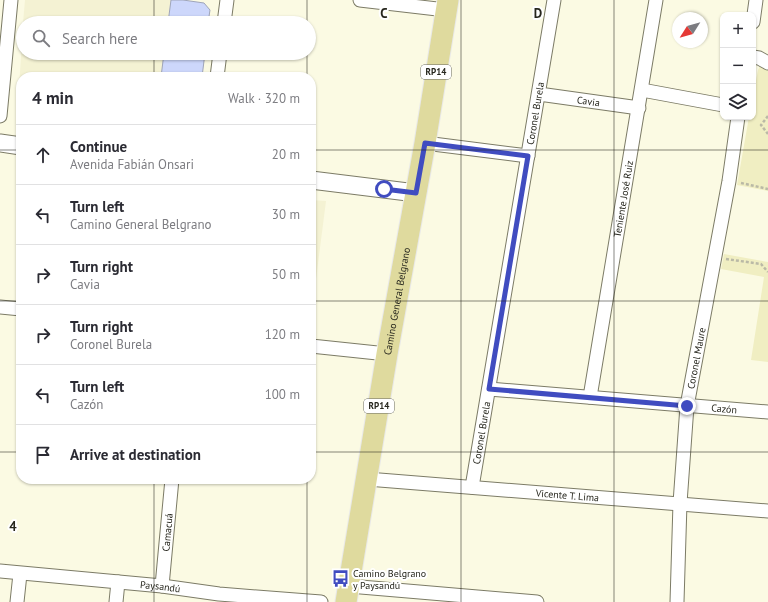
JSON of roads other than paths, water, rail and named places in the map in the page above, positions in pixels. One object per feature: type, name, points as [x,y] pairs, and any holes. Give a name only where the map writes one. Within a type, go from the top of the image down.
[{"type":"main road","name":"Camino General Belgrano","points":[[348,594],[387,354],[425,143],[447,5]]},
{"type":"street","points":[[0,116],[11,0]]},
{"type":"street","points":[[225,16],[227,0]]},
{"type":"street","points":[[360,0],[447,5]]},
{"type":"street","name":"Coronel Burela","points":[[472,487],[554,0]]},
{"type":"street","name":"Teniente José Ruiz","points":[[590,397],[656,0]]},
{"type":"street","points":[[754,12],[756,0]]},
{"type":"street","points":[[756,58],[768,64]]},
{"type":"street","points":[[218,72],[219,60]]},
{"type":"street","points":[[642,90],[720,104]]},
{"type":"street","name":"Cavia","points":[[539,94],[639,108]]},
{"type":"street","name":"Coronel Maure","points":[[677,602],[680,504],[687,406],[729,181],[738,120]]},
{"type":"street","points":[[0,143],[16,145]]},
{"type":"street","points":[[425,143],[528,156]]},
{"type":"street","points":[[316,181],[416,193]]},
{"type":"street","points":[[0,307],[16,309]]},
{"type":"street","points":[[316,347],[387,354]]},
{"type":"street","name":"Cazón","points":[[489,389],[768,412]]},
{"type":"street","name":"Vicente T. Lima","points":[[367,479],[768,510]]},
{"type":"street","name":"Camacuá","points":[[162,586],[172,484]]},
{"type":"street","name":"Paysandú","points":[[0,571],[162,586],[219,598],[321,602]]},
{"type":"street","points":[[17,602],[20,574]]},
{"type":"street","points":[[116,602],[118,582]]},
{"type":"street","points":[[348,594],[536,602]]},
{"type":"place","name":"Camino Belgrano y Paysandú","points":[[340,579]]}]
